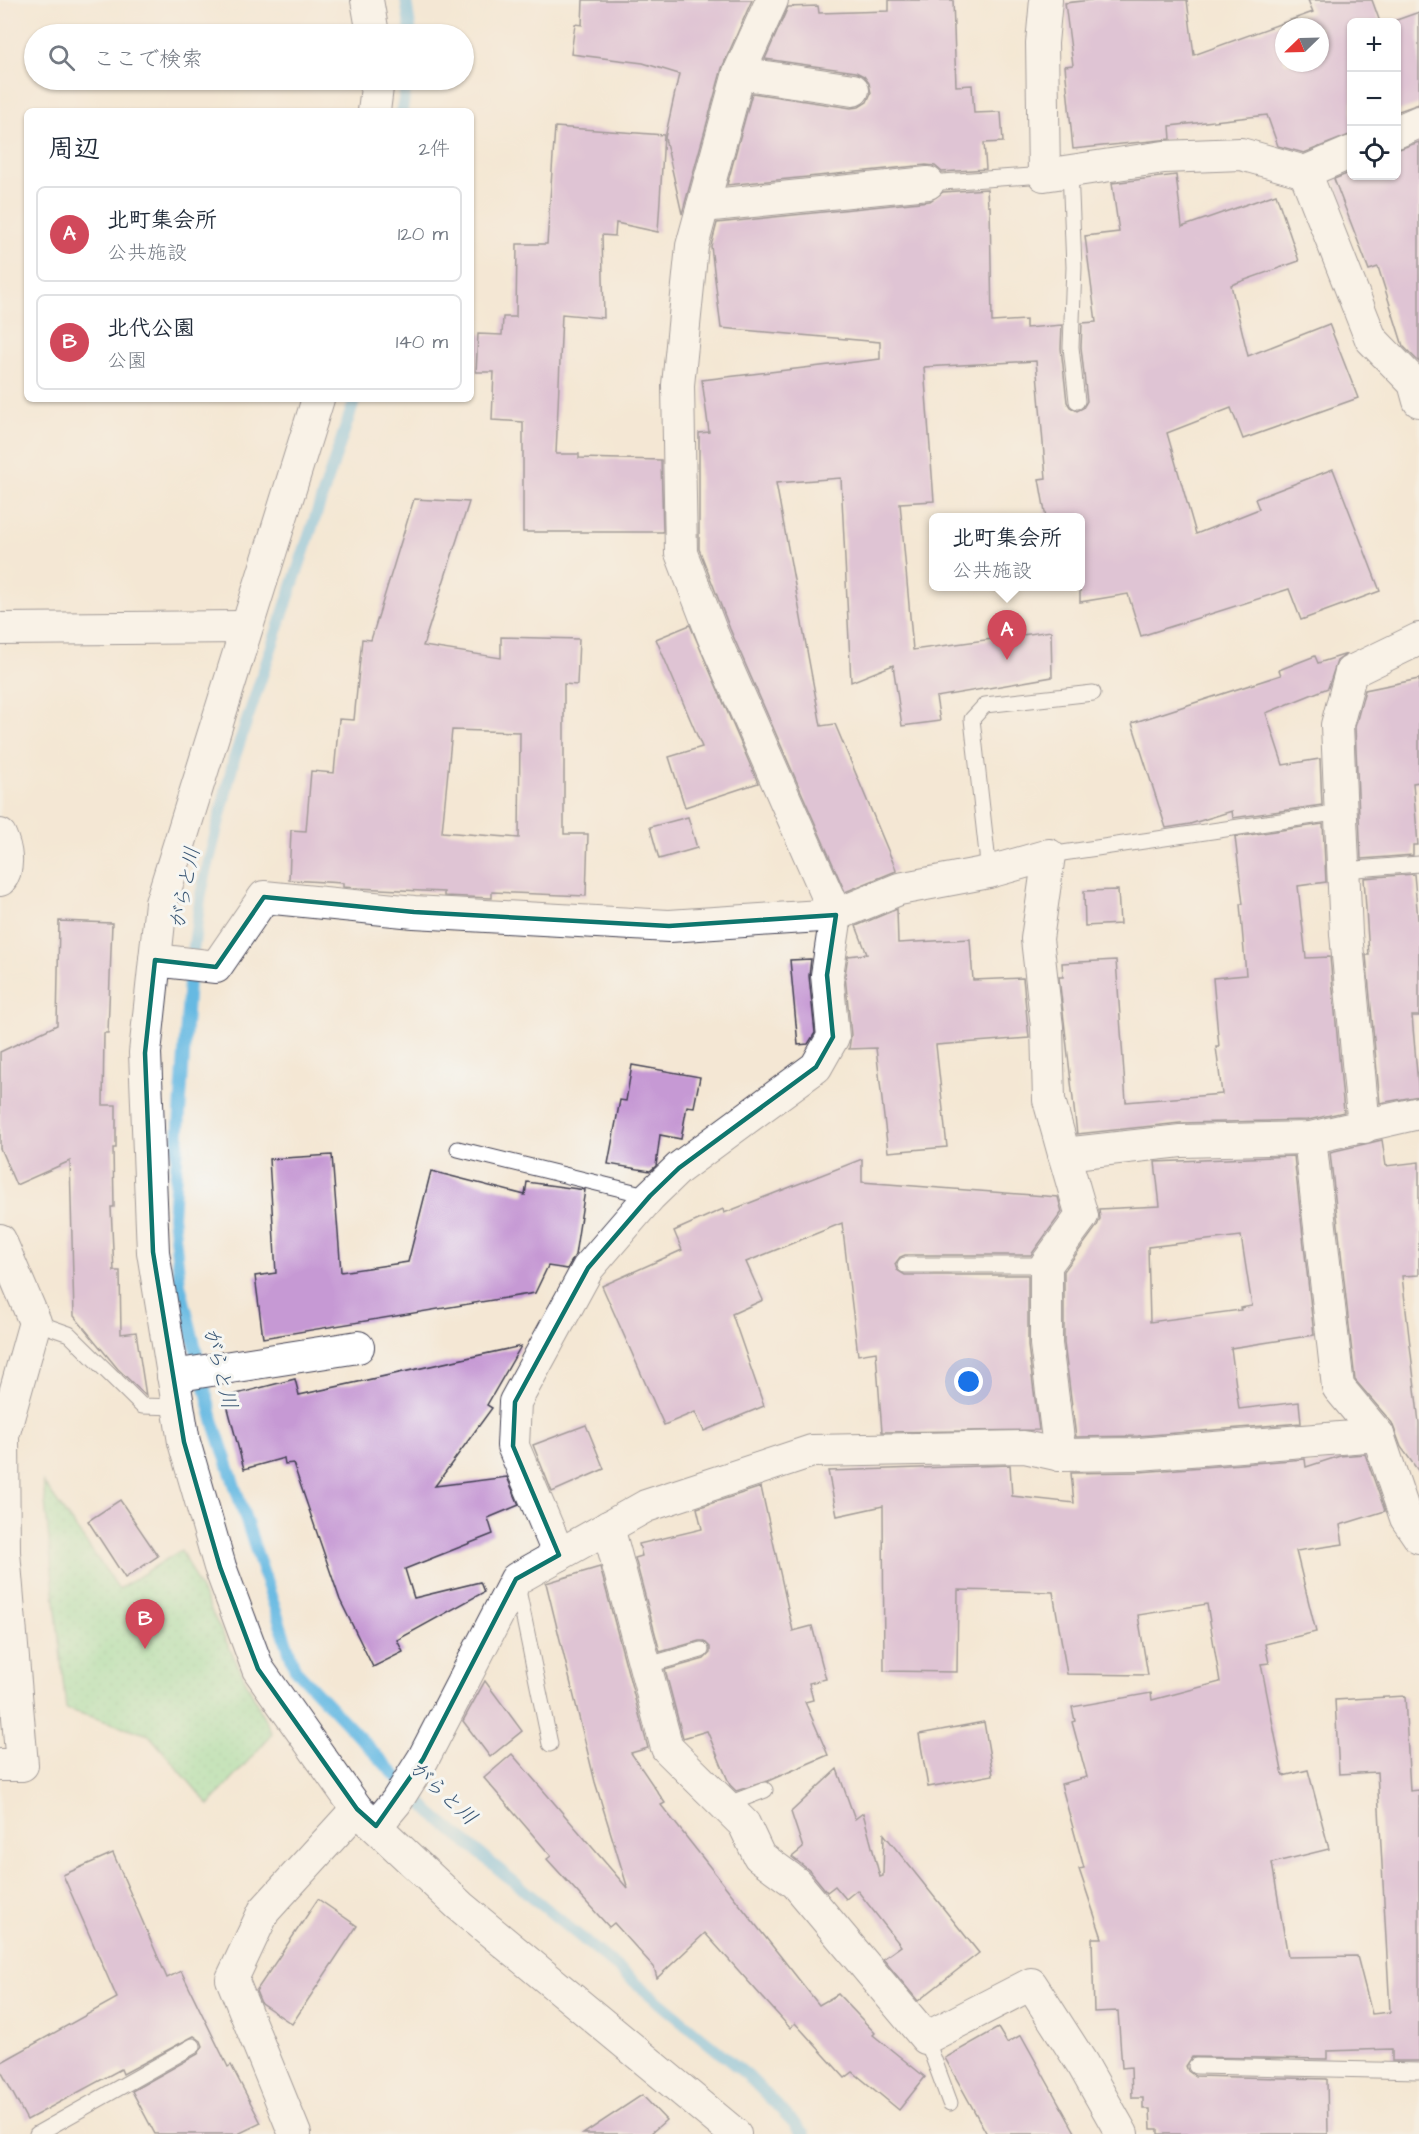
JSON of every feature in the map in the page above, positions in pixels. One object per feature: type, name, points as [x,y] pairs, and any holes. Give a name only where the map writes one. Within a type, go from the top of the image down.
[{"type":"street","points":[[367,0],[371,24]]},
{"type":"street","points":[[559,1555],[513,1446],[515,1402],[588,1268],[650,1196],[679,1168],[816,1067],[833,1037],[827,975],[836,915],[713,636],[681,553],[678,385],[692,246],[739,73],[772,0]]},
{"type":"street","points":[[1046,0],[1042,43],[1057,172],[1164,157],[1241,154],[1305,172],[1347,154]]},
{"type":"street","points":[[739,73],[853,90]]},
{"type":"street","points":[[374,108],[377,90]]},
{"type":"street","points":[[1401,130],[1419,122]]},
{"type":"street","points":[[1305,172],[1371,339],[1417,388]]},
{"type":"street","points":[[702,206],[928,183]]},
{"type":"street","points":[[317,402],[245,627],[161,903],[179,963],[145,1053],[153,1252],[184,1442],[219,1567],[258,1669],[367,1817],[460,1906],[735,2134]]},
{"type":"street","points":[[0,629],[245,627]]},
{"type":"street","points":[[1364,1127],[1346,934],[1336,725],[1352,672],[1419,639]]},
{"type":"street","points":[[0,835],[5,847],[5,874],[0,880]]},
{"type":"street","points":[[179,963],[216,968],[264,897],[414,912],[669,926],[836,915],[899,889],[989,872],[1049,855],[1037,939],[1047,1027],[1049,1100],[1082,1216],[1046,1265],[1046,1344],[1060,1455]]},
{"type":"street","points":[[1064,1154],[1181,1141],[1310,1138],[1419,1113]]},
{"type":"street","points":[[1310,1138],[1338,1387],[1378,1435],[1406,1518],[1419,1537]]},
{"type":"street","points":[[0,1240],[35,1322],[3,1436],[2,1552],[22,1765],[0,1765]]},
{"type":"street","points":[[173,1376],[358,1347]]},
{"type":"street","points":[[295,2134],[232,1979],[264,1911],[367,1817],[396,1802],[420,1762],[516,1579],[646,1506],[812,1451],[1024,1447],[1060,1455],[1139,1454],[1378,1435]]},
{"type":"street","points":[[608,1527],[667,1748],[744,1824],[759,1856],[796,1883],[926,2038],[1031,1984],[1083,2065],[1122,2134]]},
{"type":"lane","points":[[928,183],[1057,172],[1074,267],[1071,347],[1077,401]]},
{"type":"lane","points":[[989,872],[972,719],[985,705],[1093,693]]},
{"type":"lane","points":[[1049,855],[1341,812]]},
{"type":"lane","points":[[1344,870],[1419,864]]},
{"type":"lane","points":[[458,1149],[650,1196]]},
{"type":"lane","points":[[905,1265],[1046,1265]]},
{"type":"lane","points":[[35,1322],[69,1334],[142,1406],[178,1407]]},
{"type":"lane","points":[[516,1579],[550,1744]]},
{"type":"lane","points":[[645,1666],[701,1650]]},
{"type":"lane","points":[[726,1805],[765,1790]]},
{"type":"lane","points":[[926,2038],[950,2103]]},
{"type":"lane","points":[[37,2134],[193,2046]]},
{"type":"lane","points":[[1196,2066],[1419,2071]]},
{"type":"highlighted area","points":[[264,897],[414,912],[669,926],[836,915],[827,975],[833,1037],[816,1067],[679,1168],[650,1196],[588,1268],[515,1402],[513,1446],[559,1555],[516,1579],[423,1759],[376,1826],[357,1809],[258,1669],[220,1567],[184,1442],[153,1252],[145,1053],[155,960],[216,967]]},
{"type":"green space","points":[[43,1482],[119,1589],[181,1550],[272,1734],[209,1805],[149,1735],[66,1709]]},
{"type":"building","points":[[583,0],[752,0],[722,68],[682,214],[665,138],[679,74],[643,63],[571,54],[575,24],[582,25]]},
{"type":"building","points":[[889,0],[953,0],[956,86],[972,85],[974,113],[1001,112],[1003,142],[984,143],[986,169],[942,172],[935,166],[926,165],[727,185],[752,93],[851,108],[859,107],[867,102],[871,93],[869,83],[864,76],[856,72],[765,59],[788,7],[818,6],[819,13],[889,11]]},
{"type":"building","points":[[1091,0],[1187,0],[1194,55],[1275,26],[1275,72],[1329,72],[1329,18],[1296,18],[1313,12],[1308,0],[1372,0],[1379,18],[1347,18],[1347,136],[1304,153],[1278,146],[1267,115],[1170,126],[1171,139],[1073,149],[1065,66],[1073,65],[1065,3]]},
{"type":"building","points":[[1419,12],[1419,104],[1401,110],[1401,72],[1401,18]]},
{"type":"building","points":[[555,127],[664,135],[658,232],[616,223],[615,236],[602,235],[604,318],[562,314],[556,454],[579,454],[579,458],[661,460],[663,532],[523,532],[523,422],[492,420],[494,372],[476,372],[478,334],[502,335],[503,317],[516,317],[517,244],[547,244]]},
{"type":"building","points":[[1419,142],[1419,362],[1403,346],[1378,267],[1369,270],[1334,179],[1347,174],[1347,180],[1401,180],[1401,148]]},
{"type":"building","points":[[1176,175],[1182,227],[1276,194],[1299,261],[1231,285],[1248,356],[1329,324],[1358,398],[1243,439],[1231,408],[1167,433],[1196,534],[1259,509],[1255,499],[1333,469],[1380,591],[1301,620],[1289,589],[1141,636],[1128,594],[1080,602],[1080,591],[1085,591],[1085,513],[1045,513],[1039,479],[1046,478],[1036,361],[924,367],[934,501],[900,503],[913,650],[1051,631],[1052,677],[936,697],[940,721],[902,726],[893,665],[851,682],[841,478],[776,483],[821,726],[835,724],[896,871],[845,892],[730,629],[699,549],[699,433],[709,432],[702,380],[880,359],[880,342],[721,328],[711,246],[717,223],[930,201],[943,192],[987,189],[988,206],[990,206],[992,322],[1026,320],[1026,328],[1062,325],[1061,348],[1067,402],[1077,411],[1083,408],[1087,401],[1081,347],[1082,323],[1096,322],[1085,236],[1119,232],[1112,183]]},
{"type":"building","points":[[414,499],[469,502],[423,646],[501,658],[501,637],[579,639],[577,685],[564,684],[564,834],[588,834],[586,896],[492,892],[492,898],[444,896],[444,892],[343,887],[343,883],[289,880],[291,830],[306,831],[311,771],[334,773],[339,719],[354,720],[362,639],[371,640]],"holes":[[[452,730],[520,732],[519,838],[442,832]]]},
{"type":"building","points":[[690,625],[758,783],[685,807],[669,757],[702,747],[656,639]]},
{"type":"building","points":[[1347,654],[1337,661],[1328,688],[1266,713],[1283,765],[1320,759],[1322,805],[1233,818],[1232,811],[1190,824],[1166,828],[1132,723],[1281,675],[1279,670],[1315,656],[1318,663]]},
{"type":"building","points":[[1419,679],[1419,782],[1413,783],[1418,845],[1413,845],[1413,855],[1361,859],[1355,727],[1365,690]]},
{"type":"building","points":[[688,817],[697,848],[659,859],[650,827]]},
{"type":"building","points":[[1323,824],[1326,882],[1298,886],[1306,958],[1330,957],[1344,1112],[1308,1120],[1180,1123],[1077,1134],[1059,977],[1063,977],[1062,963],[1116,960],[1126,1102],[1222,1094],[1216,1047],[1219,1047],[1213,978],[1246,975],[1240,904],[1243,904],[1235,837]]},
{"type":"building","points":[[1414,874],[1419,931],[1419,1016],[1412,1016],[1419,1096],[1380,1103],[1366,955],[1369,955],[1364,878]]},
{"type":"building","points":[[1118,890],[1120,924],[1085,926],[1084,891]]},
{"type":"building","points":[[897,909],[898,943],[970,939],[973,980],[1023,978],[1029,1038],[936,1045],[947,1147],[888,1152],[876,1048],[849,1049],[851,1035],[845,975],[848,956],[867,954],[856,926]]},
{"type":"building","points":[[59,921],[112,923],[108,1033],[104,1033],[103,1105],[116,1105],[116,1148],[113,1148],[114,1207],[111,1207],[114,1271],[120,1271],[121,1334],[136,1332],[146,1396],[118,1369],[74,1316],[70,1161],[16,1185],[0,1148],[0,1052],[57,1025]]},
{"type":"building","points":[[811,959],[809,976],[815,1033],[808,1044],[798,1045],[790,960]]},
{"type":"building","points":[[632,1065],[700,1077],[694,1107],[687,1106],[681,1139],[660,1135],[656,1166],[650,1171],[608,1164],[620,1100],[626,1101]]},
{"type":"building","points":[[1382,1140],[1386,1166],[1419,1162],[1419,1275],[1402,1276],[1419,1423],[1419,1472],[1401,1447],[1392,1423],[1355,1380],[1330,1152]]},
{"type":"building","points":[[332,1155],[341,1272],[408,1262],[431,1171],[525,1195],[527,1182],[585,1190],[575,1255],[567,1269],[548,1266],[535,1293],[263,1338],[255,1276],[276,1273],[269,1159]]},
{"type":"building","points":[[1294,1156],[1314,1335],[1231,1348],[1239,1409],[1299,1402],[1301,1423],[1138,1436],[1076,1437],[1064,1343],[1064,1271],[1097,1226],[1100,1219],[1099,1209],[1160,1206],[1155,1162]],"holes":[[[1241,1236],[1252,1306],[1240,1308],[1241,1310],[1150,1322],[1148,1247]]]},
{"type":"building","points":[[862,1159],[862,1182],[1058,1197],[1062,1212],[1031,1255],[905,1255],[900,1257],[895,1264],[897,1270],[905,1275],[1028,1275],[1028,1346],[1039,1430],[882,1432],[876,1352],[858,1355],[842,1223],[746,1262],[763,1300],[732,1314],[764,1406],[704,1431],[695,1412],[664,1425],[602,1286],[682,1250],[674,1231],[723,1209],[724,1213]]},
{"type":"building","points":[[521,1346],[487,1405],[492,1408],[435,1486],[507,1477],[519,1505],[488,1518],[493,1534],[405,1569],[414,1598],[480,1582],[484,1592],[397,1640],[403,1652],[373,1667],[340,1600],[293,1463],[285,1464],[284,1458],[244,1469],[225,1397],[295,1379],[299,1395]]},
{"type":"building","points":[[586,1425],[604,1469],[552,1492],[533,1445]]},
{"type":"building","points":[[1365,1454],[1385,1511],[1340,1525],[1343,1544],[1296,1551],[1316,1632],[1265,1644],[1269,1663],[1261,1664],[1283,1776],[1308,1770],[1329,1849],[1272,1863],[1288,1957],[1357,1956],[1372,2014],[1390,2012],[1377,1772],[1339,1774],[1335,1700],[1405,1696],[1410,1791],[1419,1790],[1419,2061],[1392,2061],[1392,2049],[1327,2051],[1327,2059],[1192,2057],[1186,2066],[1188,2071],[1195,2076],[1327,2079],[1328,2134],[1158,2134],[1158,2129],[1151,2129],[1150,2109],[1143,2109],[1143,2098],[1132,2098],[1131,2067],[1122,2068],[1118,2011],[1094,2012],[1092,1938],[1102,1938],[1079,1869],[1084,1868],[1061,1784],[1087,1777],[1072,1722],[1075,1721],[1072,1707],[1151,1693],[1152,1700],[1220,1682],[1207,1604],[1138,1615],[1148,1675],[1067,1674],[1053,1592],[958,1590],[957,1672],[884,1671],[883,1506],[837,1516],[828,1471],[1010,1465],[1012,1496],[1074,1503],[1071,1473],[1140,1472],[1305,1459],[1306,1467],[1340,1456]]},
{"type":"building","points":[[761,1487],[793,1631],[812,1626],[826,1679],[809,1683],[813,1700],[805,1702],[828,1755],[768,1781],[736,1791],[730,1785],[707,1731],[683,1738],[665,1670],[704,1659],[710,1653],[710,1647],[704,1641],[699,1641],[660,1652],[635,1558],[642,1556],[639,1544],[702,1529],[697,1508]]},
{"type":"building","points":[[120,1500],[158,1556],[125,1578],[88,1521]]},
{"type":"building","points":[[600,1567],[648,1748],[631,1753],[665,1803],[661,1805],[819,2005],[838,1994],[875,2033],[873,2035],[925,2077],[899,2110],[853,2072],[845,2078],[795,2023],[790,2028],[705,1933],[657,1978],[654,1967],[614,1923],[609,1927],[547,1859],[551,1856],[484,1778],[512,1754],[628,1889],[595,1782],[546,1583]]},
{"type":"building","points":[[485,1681],[522,1731],[490,1757],[463,1721]]},
{"type":"building","points":[[984,1722],[993,1775],[928,1787],[919,1734]]},
{"type":"building","points":[[837,1769],[855,1819],[863,1813],[880,1877],[883,1876],[884,1834],[979,1953],[918,2001],[883,1959],[901,1946],[857,1890],[846,1899],[835,1886],[827,1892],[810,1871],[792,1857],[803,1848],[791,1812]]},
{"type":"building","points":[[113,1853],[167,1978],[181,1971],[228,2067],[231,2065],[261,2123],[238,2134],[155,2134],[132,2091],[198,2054],[203,2046],[201,2041],[194,2036],[123,2074],[121,2069],[27,2120],[0,2069],[0,2063],[117,1998],[63,1875]]},
{"type":"building","points":[[318,1899],[357,1926],[292,2024],[261,2003],[256,1991]]},
{"type":"building","points":[[998,2028],[1007,2043],[1021,2035],[1076,2134],[987,2134],[945,2058]]},
{"type":"building","points":[[642,2095],[666,2120],[650,2134],[583,2134]]},
{"type":"waterway","name":"がらと川","points":[[406,0],[410,24]]},
{"type":"waterway","name":"がらと川","points":[[402,108],[405,90]]},
{"type":"waterway","name":"がらと川","points":[[354,402],[234,759],[201,893],[189,981],[173,1216],[180,1284],[213,1420],[295,1669],[431,1813],[748,2076],[805,2134]]},
{"type":"place","name":"北町集会所","points":[[1007,660]]},
{"type":"place","name":"北代公園","points":[[145,1649]]}]
